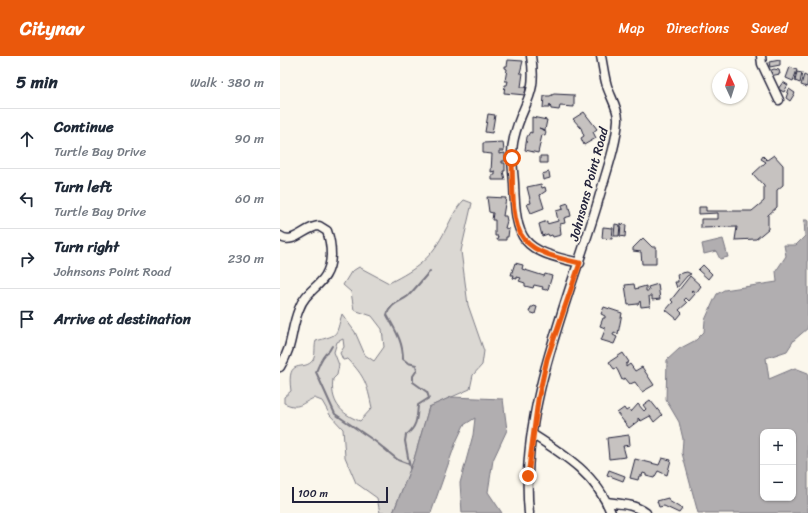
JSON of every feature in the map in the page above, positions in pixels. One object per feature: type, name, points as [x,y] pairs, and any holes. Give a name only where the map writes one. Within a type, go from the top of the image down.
[{"type":"street","points":[[531,56],[534,80],[532,91],[514,136],[512,145],[514,194],[518,226],[524,240],[534,247],[549,254],[580,263]]},
{"type":"street","name":"Johnsons Point Road","points":[[529,513],[528,476],[532,434],[547,359],[580,263],[607,170],[618,119],[607,84],[601,56]]},
{"type":"street","points":[[761,56],[762,64],[779,100]]},
{"type":"street","points":[[280,236],[289,239],[296,237],[311,227],[319,226],[327,232],[331,248],[328,274],[302,302],[299,308],[292,343],[280,367]]},
{"type":"street","points":[[532,434],[578,466],[593,481],[607,502],[611,513]]},
{"type":"street","points":[[607,502],[637,507],[646,513]]},
{"type":"shaded area","points":[[464,200],[472,203],[461,251],[468,305],[484,351],[482,365],[473,375],[470,389],[429,407],[414,459],[393,513],[380,513],[377,498],[356,483],[345,457],[343,429],[330,415],[322,401],[314,398],[299,405],[293,406],[284,403],[284,397],[291,391],[290,380],[293,369],[309,364],[313,360],[316,341],[335,334],[342,314],[355,332],[365,355],[374,361],[384,347],[382,329],[372,316],[354,310],[351,292],[343,285],[351,272],[359,267],[389,283],[416,267],[423,262],[435,248]],"holes":[[[343,339],[344,347],[340,353],[343,360],[348,359],[362,376],[367,387],[372,408],[360,421],[347,415],[338,406],[333,394],[333,379],[337,375],[339,365],[334,352],[337,342]]]},
{"type":"shaded area","points":[[804,220],[808,220],[808,328],[794,340],[787,351],[766,358],[769,379],[795,368],[808,373],[808,513],[698,513],[682,453],[683,439],[679,422],[666,400],[667,360],[679,349],[696,340],[704,332],[705,320],[717,294],[724,290],[777,282],[776,271],[786,256],[784,245],[796,245],[805,236]]},
{"type":"shaded area","points":[[723,239],[728,257],[720,259],[716,251],[704,254],[702,244]]},
{"type":"shaded area","points":[[451,397],[503,399],[507,430],[493,460],[488,492],[502,513],[462,513],[460,483],[473,435],[475,418],[464,425],[456,442],[431,513],[393,513],[414,459],[429,407]]},
{"type":"building","points":[[508,60],[523,61],[520,73],[523,73],[521,87],[526,87],[525,95],[504,93],[505,85],[507,85],[508,81],[505,81],[507,69],[505,66],[507,66]]},
{"type":"building","points":[[780,60],[780,65],[770,67],[769,62]]},
{"type":"building","points":[[790,67],[797,70],[793,81],[786,78]]},
{"type":"building","points":[[774,69],[779,70],[780,74],[770,76],[769,71]]},
{"type":"building","points":[[797,72],[802,73],[800,83],[795,81]]},
{"type":"building","points":[[804,75],[808,77],[807,87],[801,85]]},
{"type":"building","points":[[783,82],[788,85],[784,92],[778,89]]},
{"type":"building","points":[[789,89],[795,93],[790,101],[786,98]]},
{"type":"building","points":[[554,94],[574,95],[574,107],[560,106],[559,110],[551,109],[550,104],[549,108],[543,108],[544,96]]},
{"type":"building","points":[[584,112],[597,129],[593,132],[596,138],[584,145],[581,138],[584,136],[581,128],[573,119]]},
{"type":"building","points":[[488,114],[495,115],[492,133],[485,132]]},
{"type":"building","points":[[532,117],[547,120],[545,130],[539,128],[546,131],[545,136],[542,135],[538,153],[525,150],[527,137],[530,132],[532,133]]},
{"type":"building","points":[[503,142],[504,151],[499,151],[499,154],[505,153],[505,161],[502,161],[502,163],[505,163],[505,171],[503,171],[505,180],[492,180],[492,175],[495,175],[495,171],[491,172],[492,154],[483,153],[483,143]]},
{"type":"building","points":[[774,155],[783,165],[783,185],[777,190],[777,207],[768,215],[768,229],[756,239],[735,240],[737,227],[701,228],[701,219],[718,219],[718,213],[699,214],[699,207],[706,207],[706,211],[752,211],[764,201],[764,186],[753,174],[766,162],[761,159],[763,156],[767,160]]},
{"type":"building","points":[[540,156],[547,156],[547,163],[540,163]]},
{"type":"building","points":[[549,172],[550,178],[543,180],[542,174]]},
{"type":"building","points":[[541,184],[542,188],[545,187],[546,191],[540,195],[544,208],[531,213],[527,204],[531,203],[527,187]]},
{"type":"building","points":[[487,197],[506,198],[503,216],[506,216],[507,221],[505,228],[509,229],[506,240],[497,240],[498,236],[495,236],[495,220],[492,220],[493,213],[489,212]]},
{"type":"building","points":[[568,203],[571,216],[564,218],[565,223],[560,224],[561,235],[553,237],[552,235],[549,236],[548,234],[542,236],[539,224],[547,221],[547,224],[558,221],[556,211],[563,209],[562,205]]},
{"type":"building","points":[[615,224],[620,225],[619,236],[614,236]]},
{"type":"building","points":[[621,224],[626,225],[625,237],[620,236]]},
{"type":"building","points":[[603,227],[613,228],[612,239],[602,238]]},
{"type":"building","points":[[643,238],[652,247],[656,247],[656,264],[642,264],[641,252],[633,251],[633,248]]},
{"type":"building","points":[[515,263],[523,265],[522,269],[544,276],[545,274],[552,276],[548,289],[542,289],[543,287],[534,285],[533,288],[525,286],[525,283],[519,281],[521,278],[513,278],[514,275],[511,275]]},
{"type":"building","points":[[703,265],[712,274],[708,279],[698,270]]},
{"type":"building","points":[[687,272],[691,274],[687,276],[677,288],[675,282],[678,282],[677,274]]},
{"type":"building","points":[[690,276],[701,286],[696,293],[692,290],[691,291],[695,294],[689,301],[686,298],[684,300],[687,303],[679,310],[682,313],[677,319],[666,310],[673,302],[671,300]]},
{"type":"building","points":[[634,284],[635,289],[646,286],[646,291],[649,291],[648,287],[658,284],[660,299],[652,300],[652,296],[649,296],[650,306],[641,307],[640,301],[638,304],[628,305],[625,285]]},
{"type":"building","points":[[531,307],[537,307],[535,314],[529,312]]},
{"type":"building","points":[[604,307],[622,313],[618,334],[614,332],[613,335],[617,337],[614,344],[601,340],[605,330],[605,328],[600,326],[603,318],[605,318],[605,316],[601,314]]},
{"type":"building","points":[[623,353],[629,362],[626,364],[626,367],[630,364],[635,371],[642,367],[654,385],[642,392],[635,382],[630,384],[625,378],[622,380],[616,368],[614,369],[609,362]]},
{"type":"building","points":[[650,400],[662,415],[654,422],[650,416],[641,421],[638,418],[638,421],[629,428],[617,413],[624,408],[626,411],[629,409],[631,412],[638,404],[644,411],[646,409],[643,405]]},
{"type":"building","points":[[629,435],[630,445],[623,446],[626,457],[609,459],[607,438]]},
{"type":"building","points":[[662,458],[671,460],[667,475],[658,471],[654,478],[646,476],[646,474],[643,473],[642,476],[639,476],[638,480],[630,478],[635,459],[659,465]]},
{"type":"building","points":[[609,470],[625,476],[623,481],[607,475]]},
{"type":"building","points":[[668,498],[669,501],[682,509],[679,513],[664,506],[659,507],[657,501]]},
{"type":"waterway","points":[[410,468],[405,441],[406,435],[412,429],[417,418],[418,405],[429,398],[427,392],[413,382],[413,376],[417,370],[416,365],[408,363],[403,359],[400,341],[387,315],[388,311],[396,303],[408,296],[430,271]]},
{"type":"waterway","points":[[332,346],[323,358],[316,372],[335,414],[376,442],[398,460],[409,464]]},
{"type":"route","points":[[512,158],[516,216],[520,233],[524,240],[534,247],[549,254],[580,263],[547,359],[532,434],[528,476]]}]
